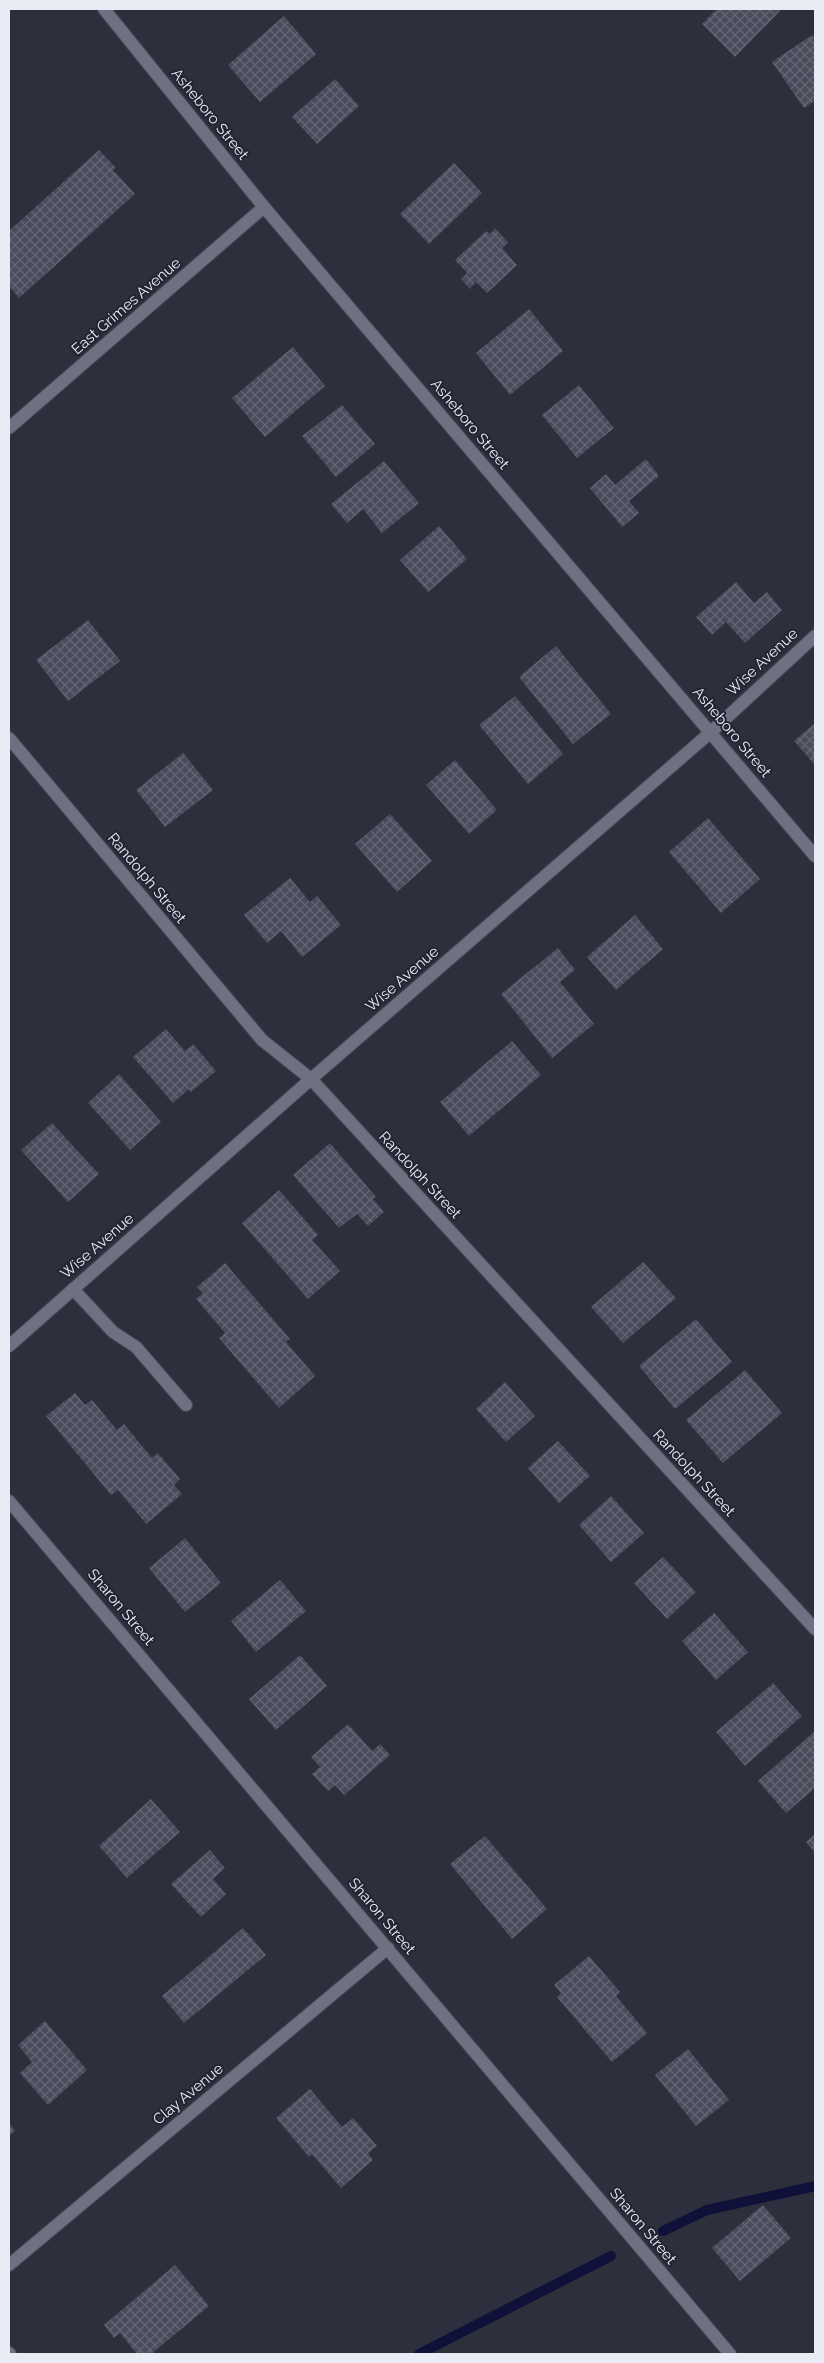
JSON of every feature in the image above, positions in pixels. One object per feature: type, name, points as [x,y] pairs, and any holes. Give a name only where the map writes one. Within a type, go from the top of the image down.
[{"type":"street","name":"Asheboro Street","points":[[104,9],[264,207],[815,856]]},
{"type":"street","name":"East Grimes Avenue","points":[[9,428],[264,207]]},
{"type":"street","name":"Wise Avenue","points":[[9,1346],[311,1079],[711,732],[815,636]]},
{"type":"street","name":"Randolph Street","points":[[9,738],[262,1040],[311,1079],[815,1629]]},
{"type":"street","points":[[73,1289],[113,1332],[136,1347],[186,1405]]},
{"type":"street","name":"Sharon Street","points":[[9,1501],[730,2354]]},
{"type":"street","name":"Clay Avenue","points":[[9,2266],[388,1948]]},
{"type":"building","points":[[717,9],[778,9],[780,11],[735,57],[702,24]]},
{"type":"building","points":[[284,16],[316,54],[260,102],[228,65]]},
{"type":"building","points":[[812,35],[815,39],[815,101],[804,108],[772,62]]},
{"type":"building","points":[[335,79],[359,106],[317,144],[292,117]]},
{"type":"building","points":[[99,150],[116,168],[113,170],[135,194],[19,298],[9,286],[9,231]]},
{"type":"building","points":[[454,163],[482,193],[429,244],[400,214]]},
{"type":"building","points":[[495,228],[508,242],[502,248],[517,265],[487,293],[476,282],[470,289],[461,279],[467,273],[455,260],[486,231],[490,234]]},
{"type":"building","points":[[529,309],[563,351],[510,395],[476,353]]},
{"type":"building","points":[[293,347],[325,386],[265,437],[232,398]]},
{"type":"building","points":[[579,385],[614,428],[577,458],[542,415]]},
{"type":"building","points":[[342,405],[375,444],[336,477],[302,436]]},
{"type":"building","points":[[646,459],[659,476],[629,501],[639,513],[622,527],[590,488],[606,474],[615,485]]},
{"type":"building","points":[[384,461],[419,503],[382,533],[363,509],[347,523],[331,504]]},
{"type":"building","points":[[439,526],[467,559],[428,592],[400,560]]},
{"type":"building","points":[[736,582],[754,603],[767,592],[782,610],[745,643],[726,622],[712,635],[696,617]]},
{"type":"building","points":[[88,620],[120,661],[68,701],[36,660]]},
{"type":"building","points":[[556,646],[611,714],[573,744],[519,677]]},
{"type":"building","points":[[515,696],[563,754],[528,784],[479,725]]},
{"type":"building","points":[[815,723],[815,765],[794,741]]},
{"type":"building","points":[[183,753],[213,790],[165,827],[136,790]]},
{"type":"building","points":[[455,760],[497,810],[469,834],[426,785]]},
{"type":"building","points":[[390,814],[432,861],[397,892],[355,844]]},
{"type":"building","points":[[708,818],[760,879],[721,913],[669,852]]},
{"type":"building","points":[[290,878],[310,902],[317,896],[341,925],[302,957],[281,931],[267,943],[244,915]]},
{"type":"building","points":[[635,915],[663,949],[616,990],[587,957]]},
{"type":"building","points":[[558,948],[575,970],[560,982],[594,1024],[552,1058],[501,994]]},
{"type":"building","points":[[166,1029],[185,1051],[193,1044],[216,1071],[191,1092],[189,1089],[173,1103],[133,1057]]},
{"type":"building","points":[[512,1041],[541,1075],[469,1136],[440,1102]]},
{"type":"building","points":[[119,1074],[161,1122],[130,1150],[88,1103]]},
{"type":"building","points":[[52,1123],[99,1174],[68,1202],[21,1150]]},
{"type":"building","points":[[330,1143],[376,1197],[373,1199],[384,1212],[368,1226],[357,1214],[339,1228],[293,1175]]},
{"type":"building","points":[[279,1190],[318,1235],[312,1240],[340,1271],[308,1299],[242,1223]]},
{"type":"building","points":[[643,1262],[676,1298],[623,1343],[591,1307]]},
{"type":"building","points":[[225,1263],[290,1339],[286,1342],[315,1376],[279,1408],[219,1338],[225,1333],[196,1299],[203,1293],[197,1287]]},
{"type":"building","points":[[696,1319],[732,1362],[675,1409],[639,1366]]},
{"type":"building","points":[[745,1370],[782,1413],[723,1463],[686,1420]]},
{"type":"building","points":[[505,1382],[535,1416],[506,1442],[476,1409]]},
{"type":"building","points":[[75,1393],[85,1405],[92,1400],[117,1430],[124,1424],[152,1458],[158,1453],[180,1479],[174,1485],[182,1494],[146,1524],[118,1490],[111,1495],[46,1416]]},
{"type":"building","points":[[558,1441],[590,1476],[559,1503],[528,1468]]},
{"type":"building","points":[[611,1496],[644,1533],[611,1562],[579,1525]]},
{"type":"building","points":[[185,1538],[221,1583],[185,1612],[149,1568]]},
{"type":"building","points":[[663,1557],[696,1592],[667,1619],[634,1583]]},
{"type":"building","points":[[280,1580],[306,1611],[256,1652],[231,1621]]},
{"type":"building","points":[[714,1613],[748,1652],[716,1680],[682,1641]]},
{"type":"building","points":[[300,1655],[327,1686],[276,1730],[249,1699]]},
{"type":"building","points":[[773,1683],[802,1716],[745,1766],[716,1732]]},
{"type":"building","points":[[348,1724],[372,1751],[380,1744],[390,1755],[344,1795],[335,1785],[328,1791],[312,1774],[320,1767],[311,1757]]},
{"type":"building","points":[[815,1731],[815,1788],[786,1813],[758,1781]]},
{"type":"building","points":[[151,1799],[180,1832],[127,1878],[99,1846]]},
{"type":"building","points":[[815,1834],[815,1853],[806,1842]]},
{"type":"building","points":[[485,1836],[547,1909],[512,1939],[450,1864]]},
{"type":"building","points":[[210,1850],[225,1868],[213,1879],[226,1894],[201,1917],[171,1884]]},
{"type":"building","points":[[243,1928],[266,1955],[184,2023],[162,1996]]},
{"type":"building","points":[[589,1956],[620,1992],[616,1996],[647,2033],[612,2062],[557,1997],[561,1993],[554,1985]]},
{"type":"building","points":[[45,2021],[87,2070],[48,2105],[20,2073],[32,2062],[18,2045]]},
{"type":"building","points":[[688,2049],[729,2100],[696,2126],[655,2075]]},
{"type":"building","points":[[310,2089],[342,2127],[353,2118],[377,2146],[368,2153],[373,2160],[341,2188],[312,2154],[309,2157],[276,2118]]},
{"type":"building","points":[[9,2123],[15,2131],[9,2136]]},
{"type":"building","points":[[763,2205],[791,2238],[740,2281],[712,2248]]},
{"type":"building","points":[[175,2265],[209,2306],[151,2354],[137,2354],[120,2333],[114,2338],[104,2325]]},
{"type":"waterway","points":[[663,2231],[707,2210],[815,2186]]},
{"type":"waterway","points":[[419,2354],[611,2256]]}]
